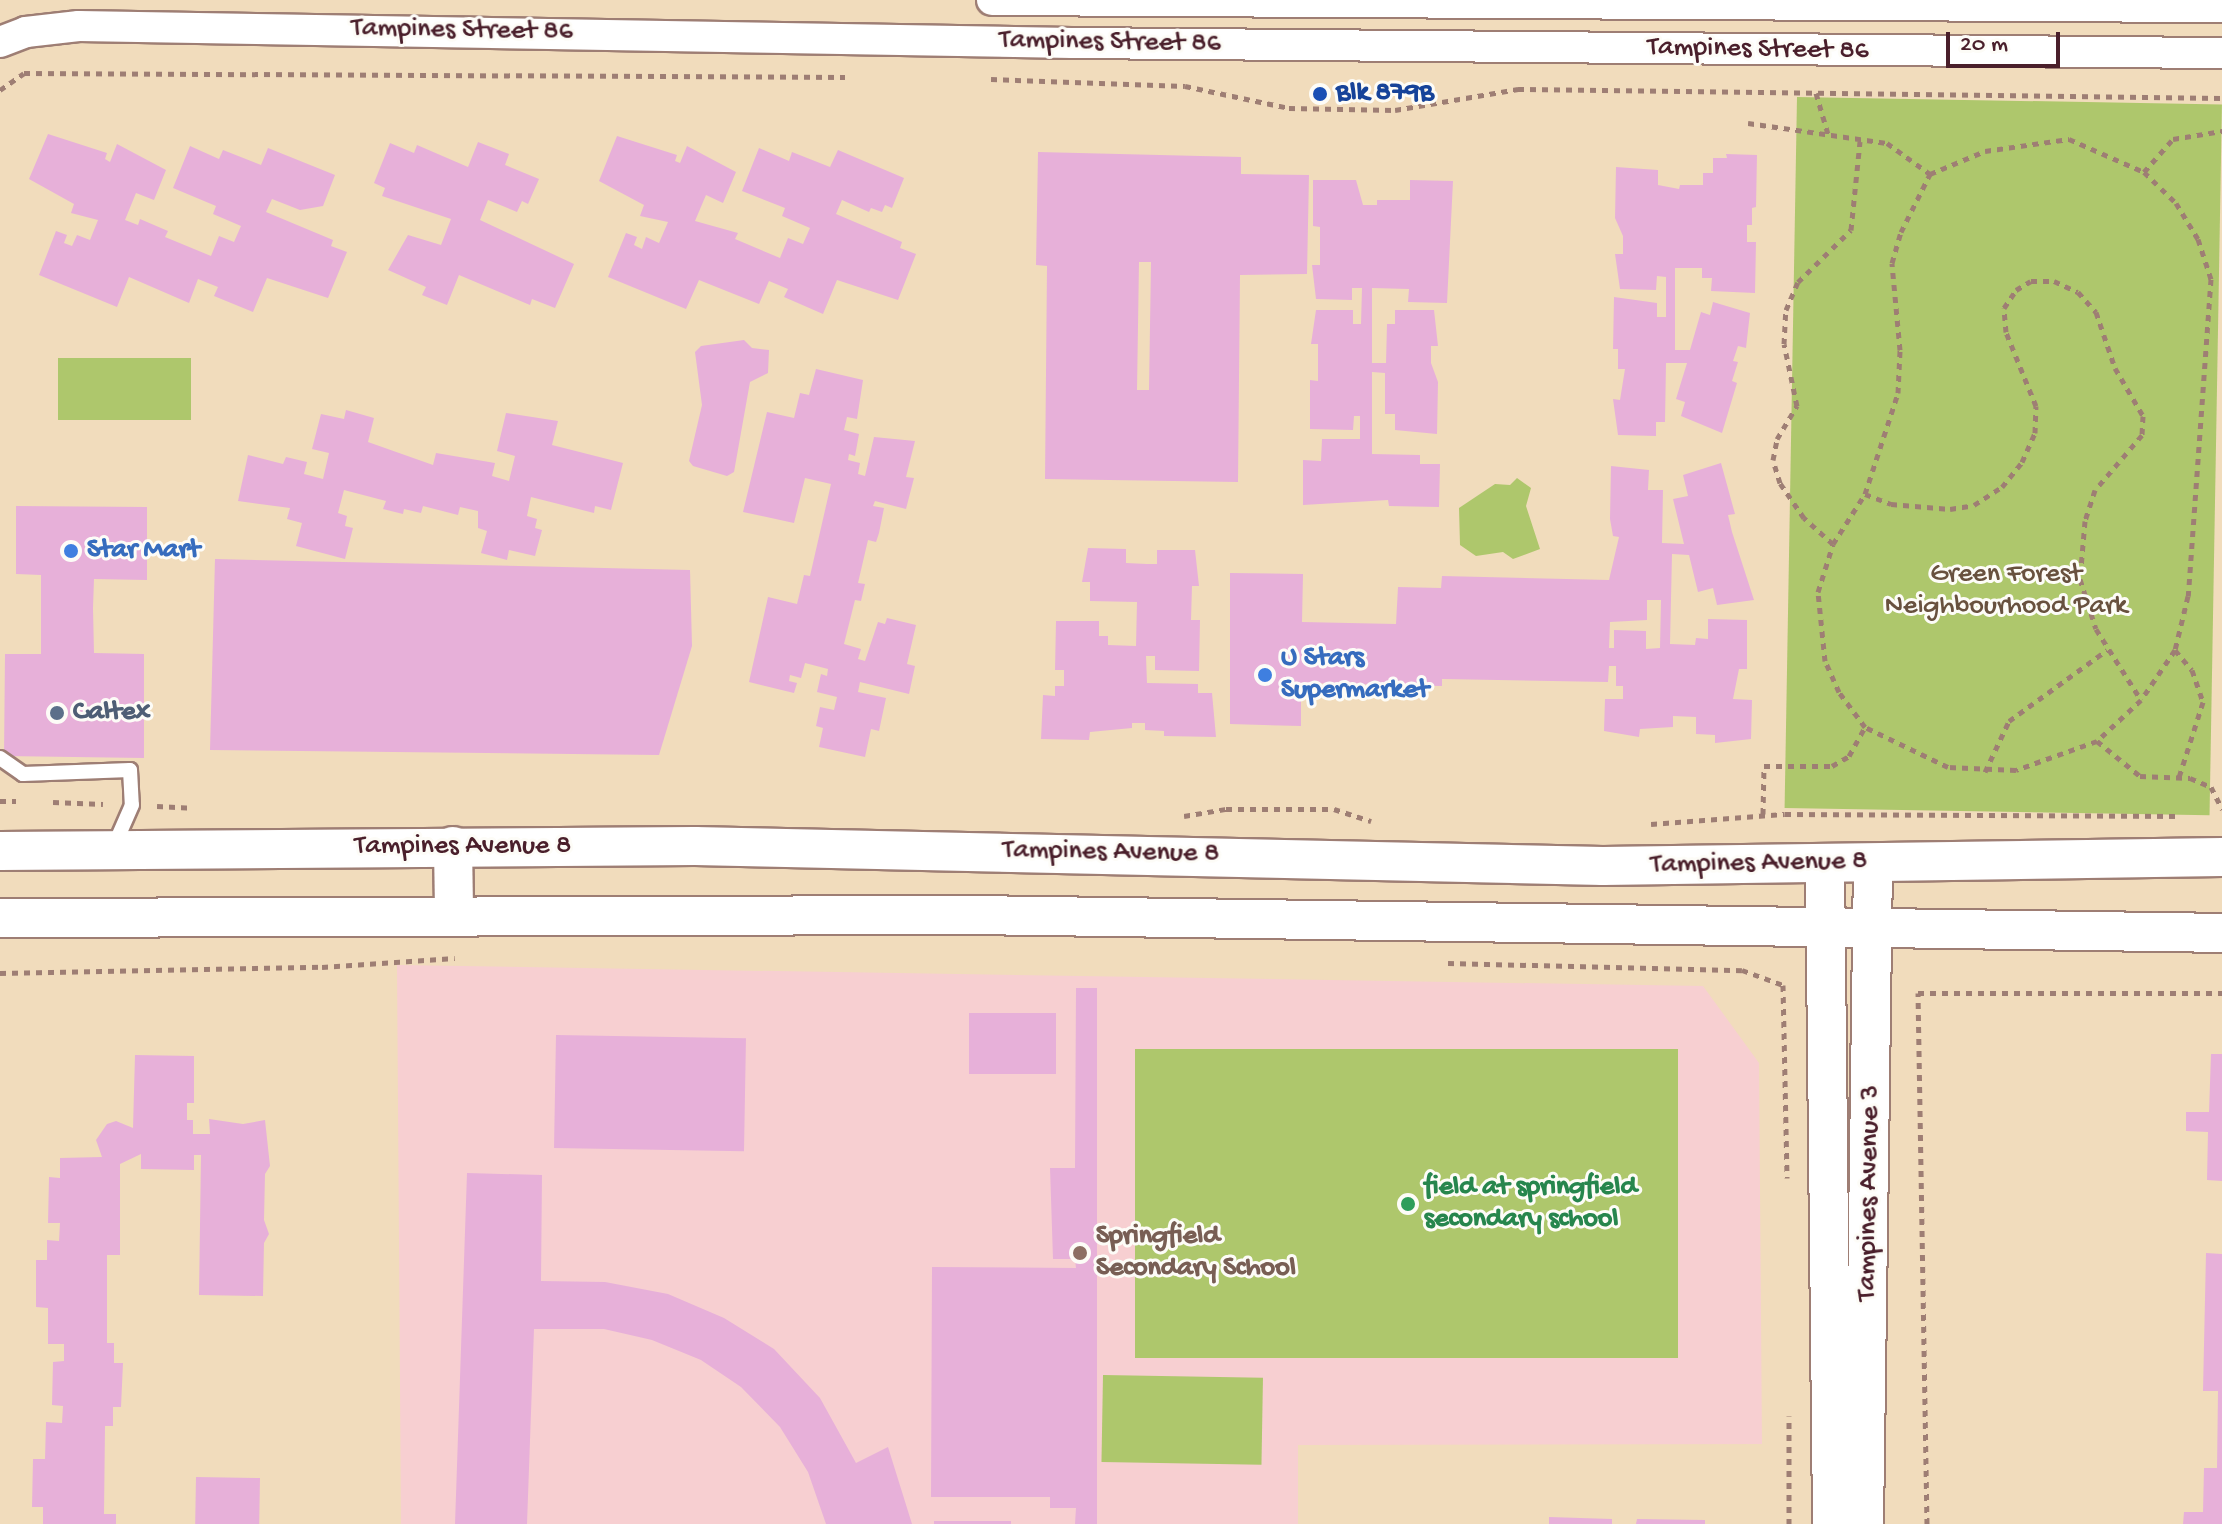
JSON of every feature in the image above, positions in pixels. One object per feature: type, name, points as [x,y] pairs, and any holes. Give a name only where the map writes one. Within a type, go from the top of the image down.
[{"type":"street","name":"Tampines Street 86","points":[[992,0],[2222,7]]},
{"type":"street","name":"Tampines Street 86","points":[[0,42],[26,32],[79,26],[1072,43],[2222,53]]},
{"type":"street","name":"Tampines Avenue 8","points":[[0,851],[453,846],[1265,856],[1589,866],[2222,857]]},
{"type":"street","points":[[453,846],[454,913]]},
{"type":"street","name":"Tampines Avenue 3","points":[[1825,863],[1832,1524]]},
{"type":"street","name":"Tampines Avenue 3","points":[[1864,1524],[1873,863]]},
{"type":"street","points":[[0,918],[454,913],[1383,918],[1874,931],[2222,933]]},
{"type":"lane","points":[[0,758],[23,774],[130,770],[132,805],[124,832],[110,852]]},
{"type":"path","points":[[0,90],[24,73],[861,77]]},
{"type":"path","points":[[980,79],[1185,86],[1304,108],[1395,110],[1518,89],[2222,98]]},
{"type":"path","points":[[1816,93],[1828,134]]},
{"type":"path","points":[[1748,123],[1887,143],[1930,174]]},
{"type":"path","points":[[2144,172],[2173,139],[2222,131]]},
{"type":"path","points":[[2069,139],[2144,172],[2176,203],[2198,239],[2211,279],[2188,596],[2175,650],[2141,700],[2097,741],[2016,770],[1985,772],[1948,767],[1865,727],[1839,692],[1819,630],[1818,592],[1833,544],[1865,494],[1898,393],[1900,350],[1892,263],[1901,232],[1930,174],[1985,151],[2069,139]]},
{"type":"path","points":[[1833,544],[1804,518],[1780,483],[1773,460],[1777,439],[1797,406],[1784,344],[1786,310],[1798,282],[1851,230],[1860,141]]},
{"type":"path","points":[[1865,494],[1891,504],[1950,509],[1974,505],[2002,487],[2022,462],[2035,420],[2026,378],[2006,332],[2004,308],[2016,290],[2031,281],[2054,281],[2078,292],[2096,312],[2115,368],[2143,416],[2142,435],[2095,490],[2085,521],[2080,579],[2107,650],[2141,700]]},
{"type":"path","points":[[1985,772],[2009,721],[2107,650]]},
{"type":"path","points":[[2175,650],[2192,670],[2203,702],[2179,777]]},
{"type":"path","points":[[1763,814],[1764,766],[1832,766],[1849,756],[1865,727]]},
{"type":"path","points":[[2097,741],[2140,776],[2179,777],[2211,787],[2222,809]]},
{"type":"path","points":[[1785,814],[2192,816]]},
{"type":"path","points":[[0,973],[322,967],[465,957]]},
{"type":"path","points":[[1431,963],[1742,970],[1783,985],[1787,1194]]},
{"type":"path","points":[[1927,1524],[1918,993],[2222,993]]},
{"type":"path","points":[[1789,1412],[1789,1524]]},
{"type":"shaded area","name":"Springfield Secondary School","points":[[397,965],[1703,986],[1759,1063],[1762,1444],[1298,1445],[1298,1524],[401,1524]]},
{"type":"green space","name":"Green Forest Neighbourhood Park","points":[[1797,97],[2222,104],[2210,815],[1785,808]]},
{"type":"green space","points":[[58,358],[191,358],[191,420],[58,420]]},
{"type":"green space","points":[[1517,478],[1531,488],[1526,506],[1540,549],[1513,559],[1503,552],[1476,556],[1460,545],[1459,508],[1495,484],[1510,485]]},
{"type":"green space","name":"field at springfield secondary school","points":[[1135,1049],[1678,1049],[1678,1358],[1135,1358]]},
{"type":"green space","points":[[1103,1375],[1263,1378],[1261,1465],[1101,1462]]},
{"type":"building","points":[[48,134],[107,153],[105,159],[110,162],[117,144],[166,170],[154,200],[136,193],[125,220],[138,225],[140,219],[168,231],[165,237],[211,256],[219,236],[234,242],[241,226],[213,214],[216,206],[173,188],[190,146],[219,159],[223,150],[261,165],[268,148],[335,175],[323,206],[300,210],[272,199],[266,212],[333,240],[331,246],[347,252],[328,298],[267,278],[253,312],[214,296],[218,287],[198,279],[189,303],[129,277],[117,307],[39,275],[56,231],[67,235],[64,243],[72,246],[77,235],[90,240],[98,220],[71,213],[74,204],[29,179]]},
{"type":"building","points":[[617,136],[677,155],[675,161],[680,163],[687,146],[736,172],[723,203],[706,195],[695,221],[738,233],[735,239],[780,258],[788,238],[803,244],[810,228],[782,216],[785,208],[742,191],[759,148],[789,161],[792,152],[830,167],[838,150],[904,178],[892,208],[885,205],[882,212],[871,208],[869,212],[842,200],[836,214],[902,242],[900,248],[916,254],[898,300],[837,280],[823,314],[784,297],[788,289],[769,281],[759,304],[699,280],[686,309],[608,277],[626,233],[637,237],[634,245],[642,249],[646,237],[659,243],[668,222],[640,216],[644,205],[599,181]]},
{"type":"building","points":[[478,142],[509,154],[505,165],[539,179],[528,204],[522,201],[517,212],[488,200],[480,220],[574,264],[555,308],[532,299],[530,305],[459,275],[447,305],[422,295],[426,287],[388,270],[408,235],[441,245],[451,219],[382,196],[385,188],[374,183],[390,143],[414,153],[417,145],[468,167]]},
{"type":"building","points":[[1038,152],[1241,157],[1241,174],[1309,175],[1307,274],[1240,275],[1238,482],[1045,479],[1047,266],[1036,265]],"holes":[[[1139,262],[1151,262],[1149,390],[1137,390]]]},
{"type":"building","points":[[1726,154],[1757,155],[1756,207],[1752,208],[1752,225],[1747,225],[1747,242],[1756,242],[1755,293],[1711,291],[1712,278],[1702,278],[1702,268],[1675,268],[1675,350],[1690,350],[1701,312],[1710,315],[1713,302],[1750,313],[1746,348],[1738,346],[1733,361],[1738,362],[1732,381],[1737,383],[1722,433],[1681,416],[1685,402],[1676,399],[1687,363],[1666,363],[1665,422],[1656,422],[1656,436],[1618,435],[1613,399],[1620,400],[1625,369],[1618,369],[1618,349],[1613,349],[1614,297],[1657,303],[1657,317],[1666,317],[1666,277],[1657,276],[1656,290],[1620,289],[1615,254],[1623,254],[1623,236],[1615,218],[1616,167],[1658,170],[1658,185],[1679,189],[1680,185],[1703,185],[1703,173],[1713,173],[1713,158],[1727,158]]},
{"type":"building","points":[[1313,180],[1356,180],[1363,205],[1377,205],[1377,200],[1410,200],[1410,180],[1453,181],[1447,303],[1408,302],[1409,289],[1372,288],[1372,363],[1386,363],[1387,324],[1395,324],[1395,310],[1434,310],[1438,346],[1431,346],[1431,363],[1438,382],[1437,434],[1395,430],[1395,414],[1385,414],[1385,373],[1372,372],[1372,454],[1420,455],[1420,464],[1440,464],[1439,507],[1389,506],[1388,500],[1303,505],[1303,460],[1321,461],[1322,439],[1360,439],[1360,416],[1354,416],[1353,430],[1310,429],[1310,380],[1318,381],[1318,344],[1311,344],[1316,310],[1353,310],[1353,324],[1361,324],[1362,288],[1352,288],[1352,300],[1316,299],[1312,265],[1320,265],[1320,227],[1313,226]]},
{"type":"building","points":[[744,340],[752,348],[769,350],[768,373],[750,382],[734,472],[727,476],[693,466],[689,461],[702,405],[695,352],[701,346]]},
{"type":"building","points":[[816,369],[863,380],[857,419],[847,417],[844,430],[859,434],[855,456],[849,454],[848,460],[860,463],[858,474],[865,476],[874,437],[915,441],[906,477],[914,478],[906,509],[875,501],[873,506],[884,508],[879,533],[876,542],[868,540],[858,583],[865,584],[861,601],[855,600],[844,644],[861,649],[858,659],[865,661],[878,622],[885,624],[887,618],[916,625],[907,664],[915,666],[909,694],[860,682],[858,692],[886,698],[879,731],[871,729],[865,757],[819,747],[823,728],[816,726],[820,707],[834,710],[837,697],[817,692],[821,674],[827,676],[828,669],[805,663],[801,678],[790,675],[789,681],[797,683],[794,693],[749,682],[768,597],[797,604],[804,575],[810,576],[831,484],[805,478],[794,523],[743,512],[767,412],[794,418],[800,393],[809,395]]},
{"type":"building","points":[[346,410],[374,418],[368,442],[433,465],[436,453],[495,463],[492,476],[509,481],[515,456],[497,451],[506,413],[558,421],[552,445],[623,463],[611,510],[595,506],[594,513],[531,497],[527,516],[537,519],[535,528],[542,530],[535,556],[509,550],[507,560],[481,553],[487,531],[478,528],[478,511],[460,507],[458,515],[423,506],[421,513],[404,509],[403,514],[383,509],[386,501],[344,490],[338,513],[347,516],[345,526],[353,528],[345,559],[296,546],[302,523],[287,519],[290,508],[238,501],[248,455],[283,464],[286,457],[307,462],[304,474],[323,479],[329,453],[312,449],[321,414],[344,419]]},
{"type":"building","points":[[1721,463],[1735,514],[1728,515],[1732,532],[1754,600],[1717,605],[1713,588],[1698,592],[1689,555],[1672,554],[1670,644],[1695,645],[1696,638],[1708,639],[1708,619],[1747,620],[1747,669],[1739,669],[1733,699],[1752,700],[1751,739],[1715,743],[1715,735],[1696,734],[1696,717],[1673,716],[1673,727],[1640,729],[1639,737],[1604,731],[1605,699],[1623,699],[1623,686],[1616,686],[1616,666],[1609,666],[1608,682],[1442,679],[1442,686],[1301,683],[1301,726],[1230,724],[1230,573],[1303,574],[1302,622],[1396,624],[1398,587],[1441,588],[1442,576],[1609,580],[1619,537],[1613,536],[1610,519],[1611,466],[1649,470],[1648,490],[1663,490],[1662,543],[1684,544],[1673,499],[1688,496],[1683,475]],"holes":[[[1647,600],[1661,600],[1660,648],[1646,649],[1646,631],[1614,630],[1614,648],[1609,648],[1610,622],[1647,620]]]},
{"type":"building","points":[[16,506],[147,507],[147,580],[94,579],[93,608],[94,653],[144,654],[144,758],[4,756],[5,654],[41,654],[41,575],[16,574]]},
{"type":"building","points":[[1088,548],[1126,549],[1126,563],[1147,564],[1157,564],[1157,550],[1195,550],[1199,586],[1192,586],[1191,620],[1200,620],[1199,671],[1155,670],[1155,656],[1146,656],[1147,683],[1198,684],[1198,693],[1212,693],[1216,737],[1164,736],[1164,731],[1145,730],[1145,723],[1132,723],[1132,728],[1090,732],[1089,740],[1041,739],[1043,695],[1055,696],[1055,686],[1064,686],[1064,670],[1055,670],[1056,621],[1099,621],[1099,636],[1108,636],[1108,645],[1136,646],[1137,602],[1090,601],[1090,582],[1082,582]]},
{"type":"building","points":[[215,559],[690,570],[692,646],[659,755],[210,750]]},
{"type":"building","points":[[1076,988],[1097,988],[1097,1524],[1075,1524],[1076,1508],[1050,1508],[1050,1497],[931,1497],[932,1267],[1076,1268],[1075,1259],[1053,1259],[1050,1168],[1075,1168]]},
{"type":"building","points":[[969,1013],[1056,1013],[1056,1074],[969,1074]]},
{"type":"building","points":[[556,1035],[746,1038],[744,1151],[554,1148]]},
{"type":"building","points":[[2211,1054],[2222,1054],[2222,1181],[2207,1180],[2208,1132],[2186,1131],[2186,1112],[2209,1112]]},
{"type":"building","points":[[135,1055],[194,1056],[194,1103],[187,1103],[187,1120],[193,1120],[193,1134],[210,1134],[209,1119],[243,1124],[265,1120],[270,1166],[265,1174],[264,1220],[269,1234],[264,1243],[263,1296],[199,1295],[201,1155],[194,1155],[194,1170],[141,1169],[141,1154],[120,1164],[120,1255],[107,1255],[107,1343],[114,1343],[114,1363],[123,1363],[121,1407],[113,1407],[113,1426],[105,1426],[104,1514],[116,1514],[116,1524],[43,1524],[43,1507],[32,1507],[33,1459],[45,1459],[46,1422],[62,1423],[63,1406],[52,1405],[53,1362],[64,1361],[64,1344],[48,1344],[48,1308],[36,1307],[36,1260],[47,1260],[47,1240],[59,1241],[60,1223],[48,1223],[49,1177],[60,1178],[60,1158],[102,1157],[96,1140],[107,1124],[116,1121],[133,1128]]},
{"type":"building","points":[[467,1173],[542,1175],[541,1281],[605,1282],[668,1294],[724,1318],[774,1349],[820,1398],[856,1463],[888,1447],[912,1524],[826,1524],[808,1472],[780,1427],[741,1387],[701,1360],[652,1340],[604,1329],[534,1329],[527,1524],[455,1524]]},
{"type":"building","points":[[2206,1253],[2222,1254],[2222,1524],[2183,1524],[2184,1512],[2203,1512],[2204,1468],[2217,1468],[2218,1391],[2203,1391]]},
{"type":"building","points":[[196,1477],[260,1478],[259,1524],[195,1524]]},
{"type":"building","points":[[1549,1517],[1612,1519],[1612,1524],[1549,1524]]},
{"type":"building","points":[[1637,1519],[1705,1520],[1705,1524],[1636,1524]]},
{"type":"building","points":[[934,1521],[1011,1521],[1011,1524],[934,1524]]},
{"type":"place","name":"Blk 879B","points":[[1320,94]]},
{"type":"place","name":"Star Mart","points":[[71,551]]},
{"type":"place","name":"U Stars Supermarket","points":[[1265,675]]},
{"type":"place","name":"Caltex","points":[[57,713]]},
{"type":"place","name":"field at springfield secondary school","points":[[1408,1204]]},
{"type":"place","name":"Springfield Secondary School","points":[[1080,1253]]}]
